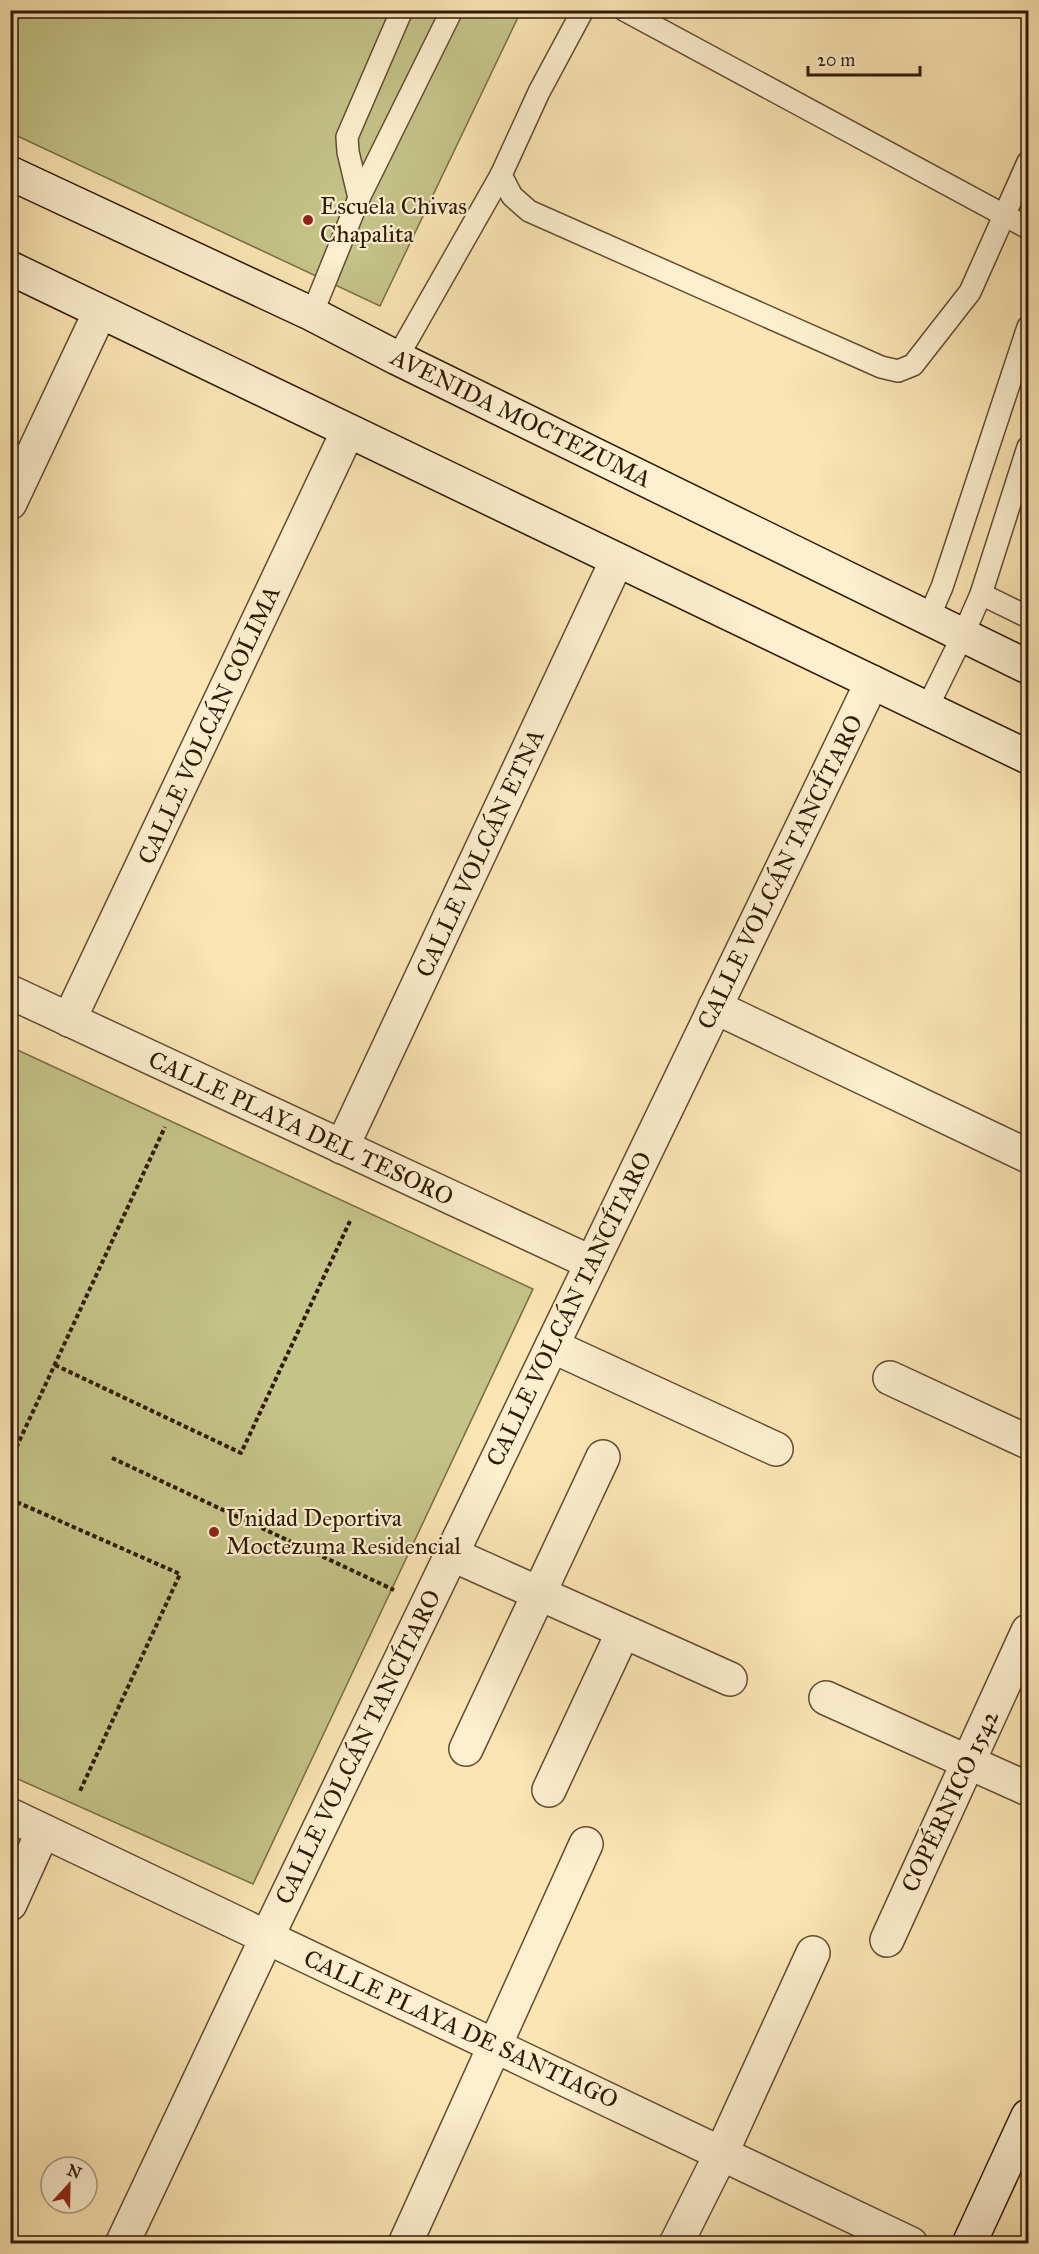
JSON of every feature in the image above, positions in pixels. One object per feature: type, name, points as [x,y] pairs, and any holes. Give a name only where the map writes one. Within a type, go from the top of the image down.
[{"type":"street","name":"AVENIDA MOCTEZUMA","points":[[10,173],[312,314],[397,358],[1029,667]]},
{"type":"street","points":[[10,268],[1029,757]]},
{"type":"street","points":[[10,503],[100,312]]},
{"type":"street","name":"CALLE VOLCÁN COLIMA","points":[[69,1020],[348,431]]},
{"type":"street","name":"CALLE VOLCÁN ETNA","points":[[342,1147],[617,560]]},
{"type":"street","name":"CALLE VOLCÁN TANCÍTARO","points":[[122,2244],[267,1937],[872,682]]},
{"type":"street","name":"CALLE PLAYA DEL TESORO","points":[[10,992],[592,1263]]},
{"type":"street","points":[[715,1006],[1029,1156]]},
{"type":"street","points":[[552,1346],[776,1449]]},
{"type":"street","points":[[890,1378],[1029,1442]]},
{"type":"street","points":[[466,1749],[603,1457]]},
{"type":"street","points":[[451,1554],[730,1679]]},
{"type":"street","name":"COPÉRNICO 1542","points":[[887,1940],[1029,1631]]},
{"type":"street","points":[[549,1790],[623,1632]]},
{"type":"street","points":[[826,1698],[1029,1789]]},
{"type":"street","name":"CALLE PLAYA DE SANTIAGO","points":[[10,1815],[911,2244]]},
{"type":"street","points":[[10,1904],[43,1831]]},
{"type":"street","points":[[405,2244],[586,1844]]},
{"type":"street","points":[[676,2244],[721,2154],[813,1953]]},
{"type":"street","points":[[969,2244],[1029,2116]]},
{"type":"lane","points":[[359,198],[348,152],[347,137],[402,10]]},
{"type":"lane","points":[[312,314],[359,198],[452,10]]},
{"type":"lane","points":[[397,358],[501,175],[539,92],[583,10]]},
{"type":"lane","points":[[624,10],[1029,228]]},
{"type":"lane","points":[[501,175],[512,196],[529,211],[881,367],[898,371],[913,365],[970,292],[1029,162]]},
{"type":"lane","points":[[929,617],[942,587],[1029,327]]},
{"type":"lane","points":[[927,708],[981,594],[1029,447]]},
{"type":"lane","points":[[981,594],[1029,617]]},
{"type":"path","points":[[10,1461],[165,1127]]},
{"type":"path","points":[[55,1365],[241,1453],[351,1219]]},
{"type":"path","points":[[10,1440],[18,1444]]},
{"type":"path","points":[[112,1458],[427,1605]]},
{"type":"path","points":[[10,1498],[180,1574],[80,1791]]},
{"type":"shaded area","name":"Escuela Chivas Chapalita","points":[[11,11],[521,11],[380,306],[11,133]]},
{"type":"shaded area","name":"Unidad Deportiva Moctezuma Residencial","points":[[11,1047],[533,1289],[253,1884],[11,1776]]},
{"type":"place","name":"Escuela Chivas Chapalita","points":[[308,220]]},
{"type":"place","name":"Unidad Deportiva Moctezuma Residencial","points":[[214,1532]]}]
